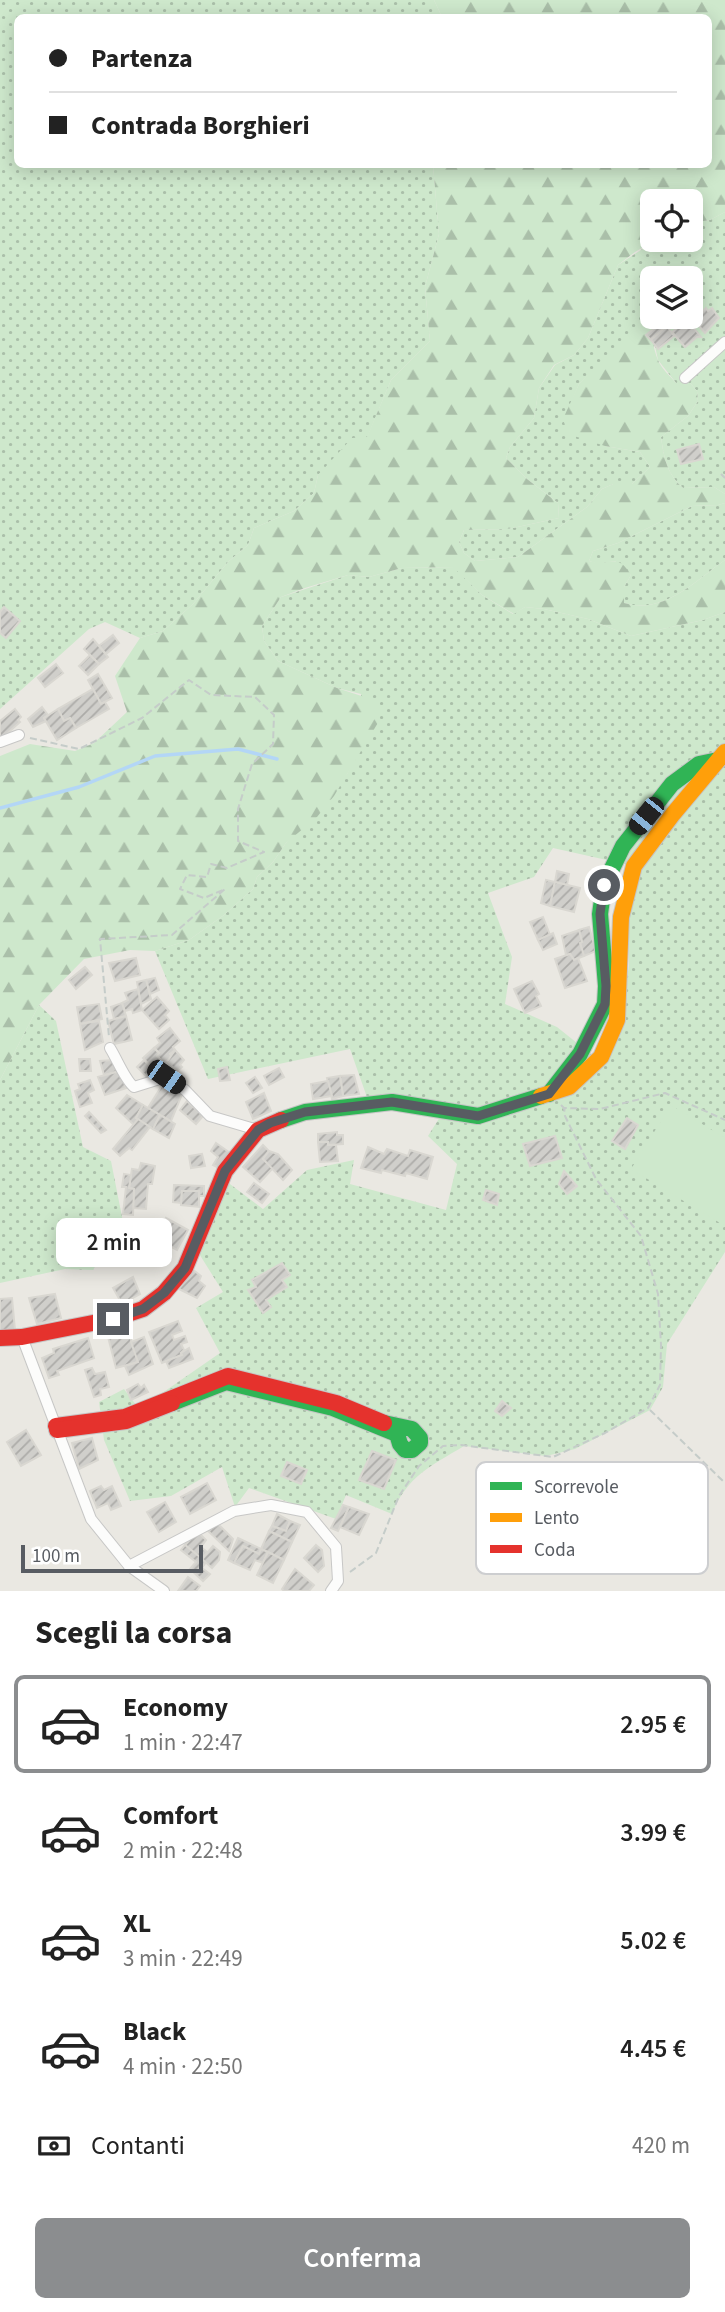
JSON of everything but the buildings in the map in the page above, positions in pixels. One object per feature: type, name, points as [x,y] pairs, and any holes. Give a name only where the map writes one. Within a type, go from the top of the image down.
[{"type":"street","points":[[685,378],[725,342]]},
{"type":"street","points":[[0,742],[19,736]]},
{"type":"street","points":[[549,1094],[580,1054],[605,1004],[600,914],[604,885],[622,846],[672,783],[699,764],[722,756]]},
{"type":"street","points":[[0,1338],[22,1337],[113,1319],[143,1309],[164,1293],[185,1268],[225,1171],[258,1130],[270,1123],[305,1112],[392,1102],[478,1116],[569,1087],[601,1057],[617,1020],[621,917],[634,866],[722,756]]},
{"type":"street","points":[[110,1048],[128,1082],[134,1087],[166,1077],[185,1090],[209,1116],[258,1130]]},
{"type":"street","points":[[22,1337],[90,1519],[129,1566],[164,1591]]},
{"type":"street","points":[[228,1376],[336,1403],[390,1425],[412,1429],[420,1438],[420,1443],[412,1450],[405,1450],[397,1434],[333,1408],[226,1382],[126,1422],[56,1428],[125,1417],[228,1376]]},
{"type":"street","points":[[129,1566],[234,1511],[271,1504],[307,1512],[337,1547],[335,1586]]},
{"type":"path","points":[[721,474],[725,478]]},
{"type":"path","points":[[19,736],[79,749],[142,718],[189,680],[211,695],[255,696],[274,715],[273,744],[253,764],[238,809],[238,841],[264,852],[227,868],[211,864],[207,877],[187,875],[180,889],[204,898],[225,889],[172,935],[100,939],[110,1048]]},
{"type":"path","points":[[564,1108],[600,1109],[665,1093],[725,1120]]},
{"type":"path","points":[[335,1586],[376,1553],[399,1496],[419,1466],[443,1446],[461,1445],[552,1457],[604,1433],[648,1408],[660,1385],[661,1345],[657,1294],[641,1236],[596,1179],[565,1116],[564,1108],[549,1094]]},
{"type":"path","points":[[649,1410],[703,1462]]},
{"type":"path","points":[[708,1467],[725,1483]]},
{"type":"green space","points":[[0,0],[434,0],[441,14],[14,14],[14,168],[433,168],[439,234],[425,287],[430,341],[391,380],[367,438],[318,475],[314,493],[294,511],[254,528],[248,545],[228,562],[193,604],[163,631],[140,638],[105,622],[89,629],[0,709]]},
{"type":"green space","points":[[434,0],[725,0],[725,212],[703,221],[703,189],[640,189],[640,249],[618,265],[588,338],[574,355],[554,365],[539,388],[534,418],[510,447],[506,458],[527,479],[558,503],[559,518],[508,529],[464,530],[459,542],[464,553],[475,561],[518,557],[587,507],[602,489],[613,484],[632,484],[650,467],[640,452],[605,446],[568,434],[563,419],[579,384],[627,336],[644,329],[652,340],[659,363],[666,372],[676,383],[690,383],[697,391],[698,401],[688,416],[661,437],[670,471],[683,488],[714,487],[725,494],[725,503],[692,506],[618,543],[593,551],[589,561],[621,563],[631,575],[624,587],[624,603],[639,605],[652,604],[678,594],[725,560],[725,612],[703,620],[631,636],[588,619],[544,609],[525,607],[514,614],[482,595],[453,567],[402,568],[369,577],[348,575],[281,597],[262,626],[264,641],[278,661],[337,688],[377,701],[379,721],[334,796],[317,817],[286,843],[273,862],[257,877],[253,889],[224,915],[189,940],[155,951],[130,950],[84,959],[39,1005],[0,1080],[0,756],[30,744],[75,751],[94,743],[127,712],[115,676],[140,638],[163,631],[193,604],[228,562],[248,545],[254,528],[294,511],[314,493],[318,475],[352,438],[367,437],[391,380],[430,341],[425,287],[439,234],[433,168],[712,168],[712,14],[441,14]]},
{"type":"green space","points":[[725,212],[725,494],[714,487],[683,488],[670,471],[661,437],[688,416],[698,401],[697,391],[690,383],[676,383],[658,360],[655,346],[595,369],[579,384],[572,401],[605,446],[640,452],[650,467],[632,484],[613,484],[602,489],[587,507],[518,557],[475,561],[464,553],[459,542],[464,530],[508,529],[559,518],[558,503],[527,479],[506,458],[510,447],[534,418],[539,388],[555,365],[574,355],[588,338],[618,265],[640,251],[703,252],[703,221]]},
{"type":"green space","points":[[725,503],[725,560],[666,600],[639,605],[624,603],[624,587],[631,575],[615,561],[598,564],[589,561],[593,551],[618,543],[692,506]]},
{"type":"green space","points":[[454,567],[482,595],[513,614],[525,607],[544,609],[588,619],[631,636],[703,620],[725,612],[725,1252],[667,1344],[663,1387],[650,1410],[575,1449],[546,1456],[464,1446],[421,1473],[405,1490],[392,1514],[346,1495],[336,1519],[249,1488],[235,1507],[222,1467],[171,1496],[130,1501],[104,1440],[99,1402],[124,1389],[139,1409],[220,1353],[196,1308],[223,1292],[198,1252],[222,1178],[263,1209],[307,1170],[354,1160],[350,1184],[446,1210],[457,1164],[428,1136],[445,1109],[369,1103],[350,1049],[208,1079],[155,951],[189,940],[224,915],[253,889],[257,877],[273,862],[286,843],[347,774],[361,747],[361,694],[337,688],[278,661],[264,641],[262,626],[281,597],[348,575],[369,577],[402,568]],"holes":[[[553,848],[638,867],[628,913],[629,965],[622,1011],[597,1059],[557,1027],[505,1004],[512,957],[488,893],[534,877]]]},
{"type":"green space","points":[[39,1005],[56,1021],[83,1147],[111,1161],[123,1222],[93,1270],[65,1269],[0,1283],[0,1080]]},
{"type":"green space","points":[[671,1105],[725,1138],[725,1226],[631,1169]]},
{"type":"waterway","points":[[0,808],[79,787],[155,756],[238,749],[277,759]]},
{"type":"traffic: fast","points":[[549,1094],[580,1054],[605,1004],[600,914],[604,885],[623,846],[672,784],[699,764],[718,760]]},
{"type":"traffic: fast","points":[[281,1120],[305,1112],[392,1102],[478,1116],[541,1096]]},
{"type":"traffic: fast","points":[[172,1403],[226,1382],[333,1408],[397,1434],[405,1450],[412,1450],[420,1443],[420,1438],[412,1429],[384,1423]]},
{"type":"traffic: slow","points":[[541,1096],[569,1087],[601,1057],[617,1020],[621,917],[634,866],[725,752]]},
{"type":"traffic: jam","points":[[0,1338],[22,1337],[113,1319],[143,1309],[164,1293],[185,1268],[225,1171],[258,1130],[281,1120]]},
{"type":"traffic: jam","points":[[56,1426],[125,1417],[228,1376],[336,1403],[384,1423]]},
{"type":"traffic: jam","points":[[57,1430],[126,1421],[172,1403]]},
{"type":"route","points":[[113,1319],[143,1309],[164,1293],[185,1268],[225,1171],[258,1130],[270,1123],[305,1112],[392,1102],[478,1116],[549,1094],[559,1077],[580,1054],[605,1004],[600,914],[604,885]]}]
